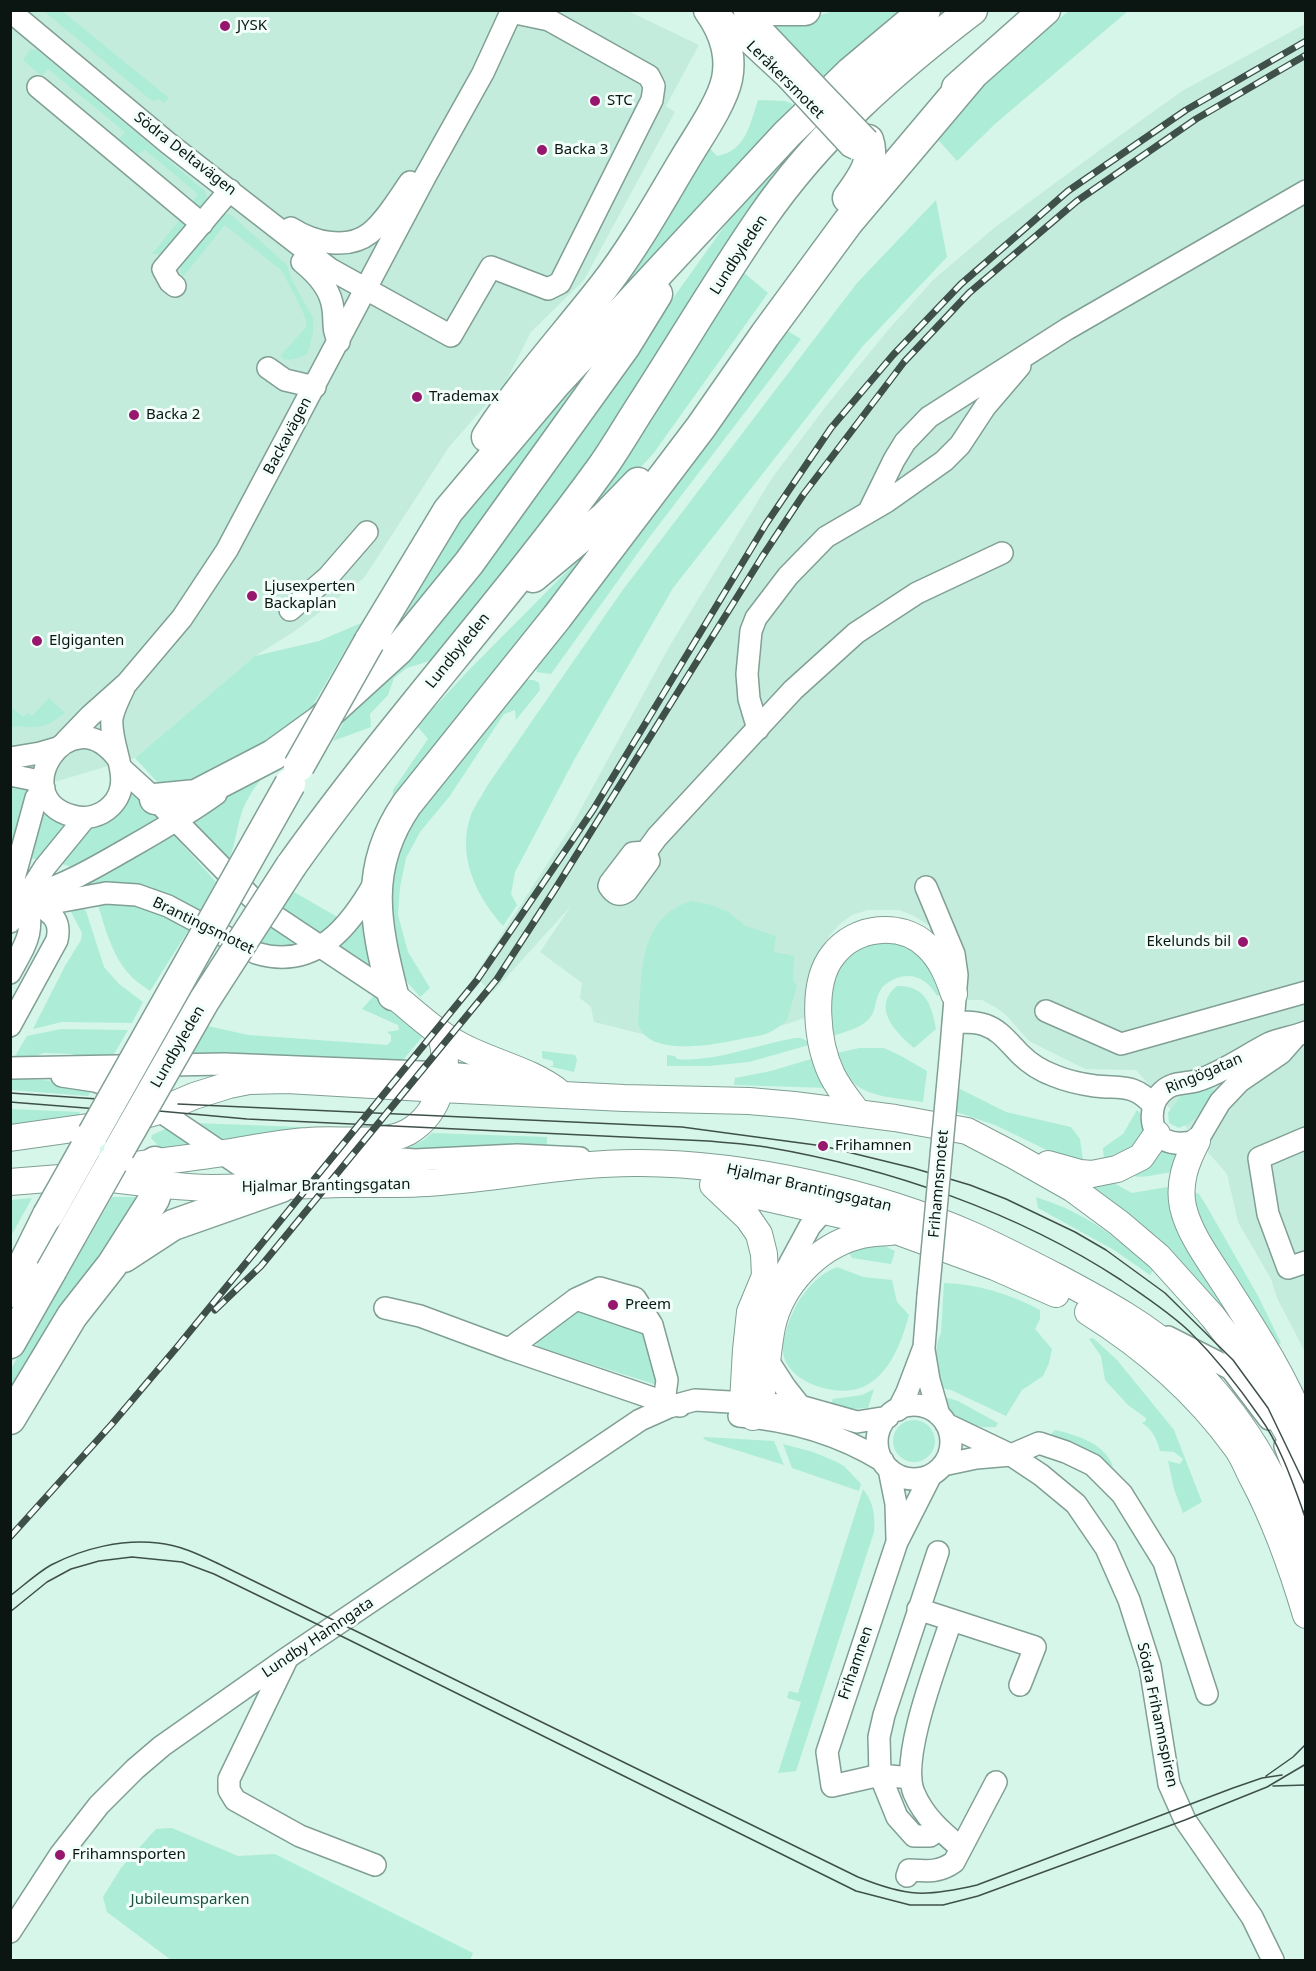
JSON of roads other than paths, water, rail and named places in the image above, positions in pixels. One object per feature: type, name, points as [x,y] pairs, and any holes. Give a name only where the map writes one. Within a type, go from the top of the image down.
[{"type":"highway","points":[[448,511],[470,464],[489,433],[532,374],[605,285],[644,228],[722,93],[729,64],[727,49],[719,24],[710,10]]},
{"type":"highway","points":[[771,10],[805,10]]},
{"type":"highway","name":"Lundbyleden","points":[[10,1343],[24,1273],[48,1215],[369,642],[448,511],[555,384],[787,134],[850,73],[925,10]]},
{"type":"highway","name":"Lundbyleden","points":[[24,1273],[291,866],[336,803],[489,613],[604,464],[761,218],[836,126],[908,60],[972,10]]},
{"type":"highway","points":[[489,613],[605,517],[666,450],[861,180],[869,161],[865,147],[896,142],[1045,10]]},
{"type":"highway","points":[[393,995],[381,946],[376,879],[394,823],[557,616],[701,427],[765,334],[854,214],[972,75]]},
{"type":"highway","points":[[155,799],[196,795],[273,755],[320,721],[398,650],[469,563],[625,346],[688,241]]},
{"type":"highway","points":[[10,1419],[72,1316],[112,1265],[148,1208],[157,1174]]},
{"type":"highway","points":[[112,1265],[173,1225],[281,1187]]},
{"type":"main road","points":[[858,1113],[833,1077],[823,1051],[819,1002],[823,975],[833,955],[841,946],[863,933],[898,931],[913,936],[939,958],[954,994]]},
{"type":"main road","points":[[393,995],[441,1035],[478,1055],[534,1077],[552,1086],[562,1095]]},
{"type":"main road","points":[[441,1035],[445,1054],[443,1081]]},
{"type":"main road","points":[[10,1138],[116,1123],[159,1111],[210,1090],[249,1081],[267,1080],[443,1081],[562,1095],[749,1101],[858,1113],[967,1131],[1073,1189],[1119,1223],[1159,1257],[1213,1317],[1241,1354],[1305,1465]]},
{"type":"main road","name":"Hjalmar Brantingsgatan","points":[[10,1182],[84,1176],[157,1174],[222,1154],[305,1141],[373,1140],[397,1136],[417,1126],[434,1104],[443,1081]]},
{"type":"main road","points":[[116,1123],[147,1150],[157,1174]]},
{"type":"main road","points":[[1013,1155],[1080,1173],[1092,1174],[1118,1169],[1141,1157],[1157,1134]]},
{"type":"main road","points":[[1197,1141],[1188,1159],[1182,1181],[1182,1197],[1190,1227],[1294,1399],[1305,1431]]},
{"type":"main road","name":"Hjalmar Brantingsgatan","points":[[157,1174],[207,1188],[281,1187],[447,1182],[568,1166],[623,1163],[670,1165],[744,1171],[845,1193],[904,1210],[970,1234],[1034,1265],[1135,1321],[1163,1340],[1188,1363],[1223,1402],[1253,1442],[1281,1492],[1296,1528],[1305,1562]]},
{"type":"main road","points":[[670,1165],[714,1185],[823,1210],[899,1231],[995,1267],[1071,1301],[1112,1327],[1155,1359],[1190,1393],[1236,1448],[1267,1506],[1295,1578],[1305,1615]]},
{"type":"main road","points":[[714,1185],[748,1218],[759,1233],[764,1254],[765,1276],[750,1311],[747,1326],[752,1408]]},
{"type":"main road","points":[[752,1408],[768,1360],[772,1326],[777,1310],[786,1292],[801,1272],[833,1247],[855,1237],[899,1231]]},
{"type":"street","name":"Leråkersmotet","points":[[714,10],[792,73],[865,147]]},
{"type":"street","name":"Leråkersmotet","points":[[744,10],[792,73]]},
{"type":"street","name":"Södra Deltavägen","points":[[10,11],[168,143],[330,269],[451,336],[490,267],[548,289],[560,283],[652,100],[654,86],[649,76],[549,20],[511,11]]},
{"type":"street","name":"Backavägen","points":[[61,745],[127,683],[182,618],[202,590],[237,532],[426,175],[483,73],[511,11]]},
{"type":"street","points":[[38,87],[202,224]]},
{"type":"street","name":"Backavägen","points":[[236,195],[295,231],[325,242],[345,243],[369,234],[380,223],[413,178],[426,175]]},
{"type":"street","points":[[869,512],[905,442],[929,417],[1067,329],[1305,191]]},
{"type":"street","points":[[175,286],[170,282],[164,269],[202,224],[236,195],[262,226],[317,275],[333,307],[334,333],[339,342]]},
{"type":"street","points":[[758,729],[749,699],[747,674],[751,631],[756,618],[788,576],[826,537],[869,512],[944,461],[960,445],[985,407],[1030,354]]},
{"type":"street","points":[[268,368],[285,380],[315,387]]},
{"type":"street","points":[[290,610],[328,577],[367,532]]},
{"type":"street","points":[[646,852],[657,837],[793,690],[856,633],[916,593],[1002,553]]},
{"type":"street","name":"Backavägen","points":[[119,763],[112,719],[127,683]]},
{"type":"street","points":[[10,758],[40,753],[75,739],[95,740],[104,744],[119,763],[267,911],[393,995]]},
{"type":"street","points":[[61,745],[45,764],[44,786],[55,807],[64,814],[86,818],[104,812],[118,797],[122,788],[119,763]]},
{"type":"street","points":[[15,893],[50,890],[91,870],[176,821],[273,755]]},
{"type":"street","points":[[10,775],[30,779],[44,786]]},
{"type":"street","points":[[10,922],[36,798],[44,786]]},
{"type":"street","points":[[15,893],[45,867],[86,818]]},
{"type":"street","name":"Brantingsmotet","points":[[15,893],[52,903],[106,893],[137,895],[168,906],[256,953],[283,958],[306,954],[341,932],[355,915],[376,879]]},
{"type":"street","name":"Frihamnsmotet","points":[[926,887],[954,954],[957,975],[924,1347],[929,1380],[943,1419]]},
{"type":"street","points":[[10,973],[31,924],[15,893]]},
{"type":"street","points":[[10,1026],[57,940],[58,934],[58,922],[55,918],[15,893]]},
{"type":"street","points":[[1046,1011],[1121,1044],[1305,992]]},
{"type":"street","points":[[953,1022],[987,1025],[1009,1041],[1034,1066],[1053,1076],[1083,1084],[1131,1089],[1146,1097],[1153,1105]]},
{"type":"street","name":"Ringögatan","points":[[1157,1134],[1153,1122],[1153,1105],[1163,1090],[1175,1084],[1196,1081],[1273,1041],[1302,1040]]},
{"type":"street","name":"Ringögatan","points":[[1197,1141],[1220,1102],[1240,1081],[1302,1040]]},
{"type":"street","points":[[10,1069],[224,1064],[443,1081]]},
{"type":"street","points":[[10,1069],[95,1081],[126,1091],[247,1170],[261,1172],[370,1168],[447,1182]]},
{"type":"street","points":[[1157,1134],[1164,1140],[1174,1143],[1197,1141]]},
{"type":"street","points":[[1305,1138],[1259,1158],[1268,1214],[1288,1268],[1305,1262]]},
{"type":"street","points":[[222,1154],[264,1160],[337,1154],[415,1160],[538,1155],[570,1156],[623,1163]]},
{"type":"street","points":[[800,1406],[784,1387],[760,1348],[760,1340],[769,1300],[804,1235],[830,1202],[845,1193]]},
{"type":"street","points":[[508,1349],[576,1299],[600,1288],[635,1298],[652,1325],[671,1404]]},
{"type":"street","name":"Lundby Hamngata","points":[[385,1308],[420,1316],[508,1349],[671,1404]]},
{"type":"street","points":[[1135,1321],[1231,1370],[1267,1415],[1286,1449],[1305,1501]]},
{"type":"street","name":"Frihamnsmotet","points":[[893,1413],[907,1392],[924,1347]]},
{"type":"street","name":"Lundby Hamngata","points":[[10,1932],[60,1855],[99,1805],[135,1769],[177,1735],[287,1658],[640,1420],[671,1404],[695,1400],[752,1408],[800,1406],[857,1422],[893,1413]]},
{"type":"street","points":[[1011,1455],[943,1419],[930,1409],[919,1406],[908,1406],[893,1413],[880,1428],[878,1438],[878,1448],[886,1465],[899,1476],[909,1479],[920,1479],[937,1470],[976,1458],[1011,1455],[1039,1443],[1094,1465],[1122,1494],[1164,1562],[1208,1694]]},
{"type":"street","name":"Lundby Hamngata","points":[[752,1408],[777,1420],[824,1433],[858,1447],[886,1465]]},
{"type":"street","points":[[937,1470],[949,1456],[951,1445],[950,1434],[943,1419]]},
{"type":"street","name":"Södra Frihamnspiren","points":[[1011,1455],[1041,1475],[1076,1504],[1106,1548],[1129,1600],[1150,1666],[1169,1784],[1185,1820],[1252,1917],[1273,1960]]},
{"type":"street","name":"Frihamnen","points":[[886,1465],[896,1504],[897,1542]]},
{"type":"street","name":"Frihamnen","points":[[880,1774],[832,1786],[827,1752],[897,1542],[937,1470]]},
{"type":"street","points":[[938,1552],[879,1737],[880,1774],[897,1817],[914,1836],[930,1836],[939,1829]]},
{"type":"street","points":[[918,1609],[1035,1647],[1020,1686]]},
{"type":"street","points":[[951,1621],[913,1748],[911,1778],[913,1791],[925,1814],[961,1848]]},
{"type":"street","points":[[287,1658],[229,1779],[229,1790],[235,1800],[300,1836],[375,1865]]},
{"type":"street","points":[[880,1774],[911,1778]]},
{"type":"street","points":[[907,1876],[909,1870],[933,1871],[944,1869],[954,1862],[996,1782]]},
{"type":"tram line","points":[[10,1093],[127,1101]]},
{"type":"tram line","points":[[10,1102],[247,1119],[708,1141],[759,1146],[812,1156],[905,1180],[951,1196],[1039,1233],[1121,1280],[1182,1325],[1226,1372],[1267,1428],[1286,1466],[1306,1519]]},
{"type":"tram line","points":[[178,1104],[682,1127],[823,1146],[913,1168],[970,1185],[1006,1199],[1075,1232],[1106,1250],[1165,1293],[1233,1360],[1268,1408],[1306,1487]]},
{"type":"tram line","points":[[10,1596],[51,1565],[103,1546],[144,1542],[182,1548],[219,1564],[858,1877],[875,1884],[917,1893],[944,1892],[977,1885],[1233,1788],[1262,1778],[1282,1775]]},
{"type":"tram line","points":[[10,1612],[47,1582],[71,1569],[99,1561],[132,1557],[182,1562],[214,1574],[329,1630],[856,1891],[910,1905],[943,1905],[978,1896],[1185,1820],[1267,1787],[1306,1764]]},
{"type":"tram line","points":[[1266,1776],[1293,1757],[1306,1744]]},
{"type":"tram line","points":[[1273,1786],[1306,1785]]},
{"type":"railway","points":[[10,1537],[112,1424],[178,1346],[477,980],[593,810],[766,524],[831,428],[893,355],[961,284],[1068,191],[1186,110],[1306,41]]},
{"type":"railway","points":[[215,1310],[261,1266],[497,979],[762,557],[803,495],[904,362],[969,293],[1077,201],[1196,119],[1306,55]]},
{"type":"place","name":"JYSK","points":[[225,26]]},
{"type":"place","name":"STC","points":[[595,101]]},
{"type":"place","name":"Backa 3","points":[[542,150]]},
{"type":"place","name":"Trademax","points":[[417,397]]},
{"type":"place","name":"Backa 2","points":[[134,415]]},
{"type":"place","name":"Ljusexperten Backaplan","points":[[252,596]]},
{"type":"place","name":"Elgiganten","points":[[37,641]]},
{"type":"place","name":"Ekelunds bil","points":[[1243,942]]},
{"type":"place","name":"Frihamnen","points":[[823,1146]]},
{"type":"place","name":"Preem","points":[[613,1305]]},
{"type":"place","name":"Frihamnsporten","points":[[60,1855]]},
{"type":"park label","name":"Jubileumsparken","points":[[190,1900]]}]
